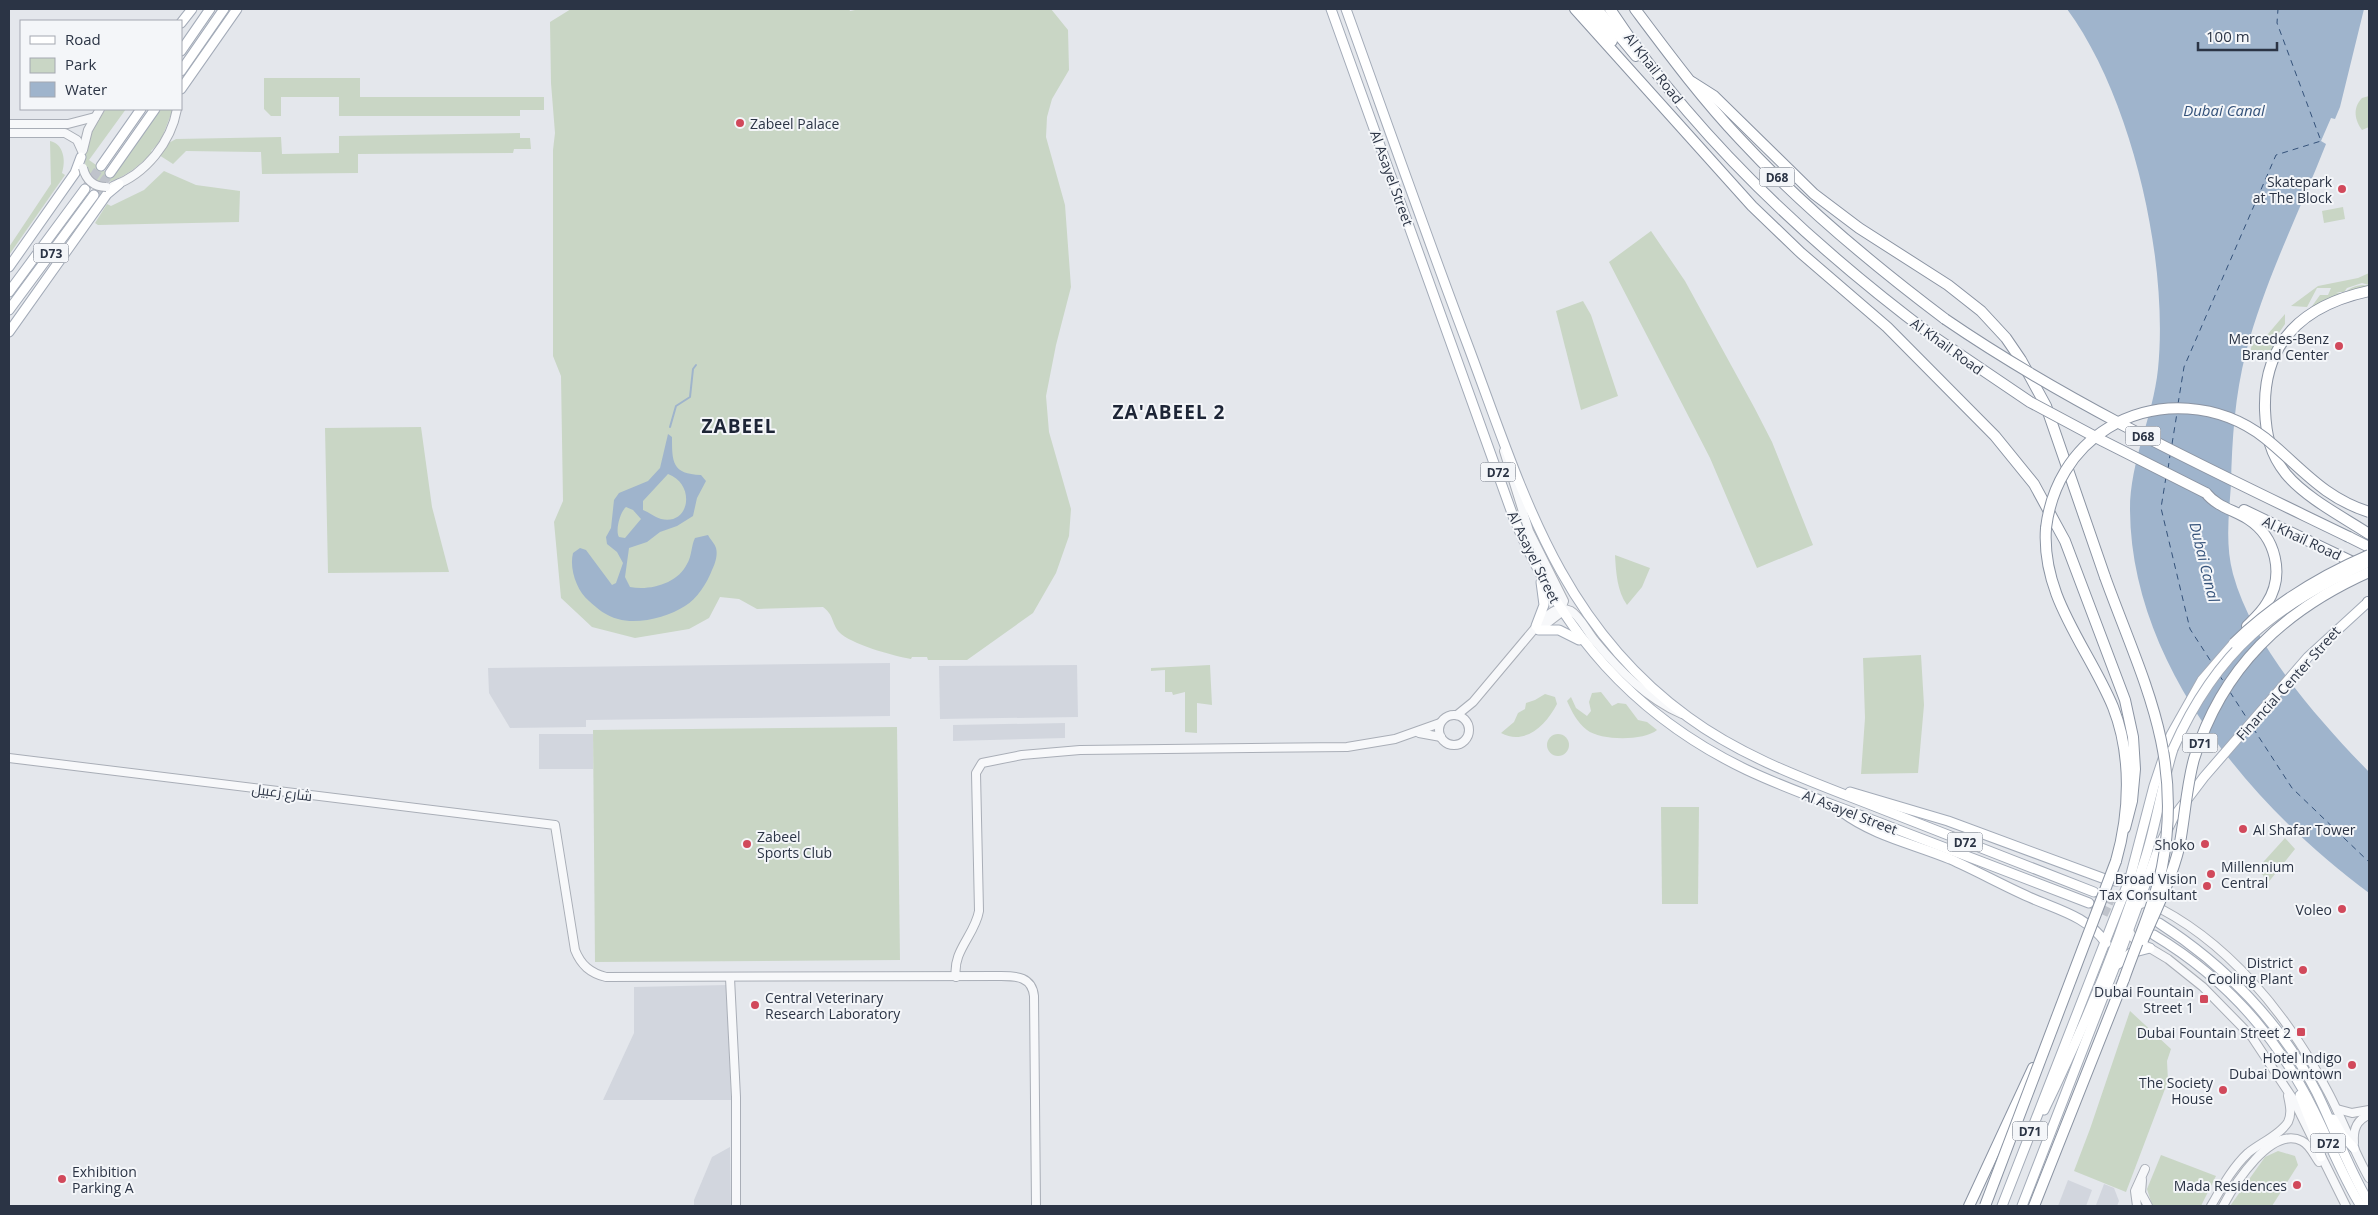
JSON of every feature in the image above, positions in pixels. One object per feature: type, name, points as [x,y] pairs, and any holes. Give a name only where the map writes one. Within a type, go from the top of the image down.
[{"type":"highway","points":[[1576,9],[1752,206],[1801,253],[1887,327],[1996,436],[2034,484],[2065,541],[2125,700],[2132,737],[2134,769],[2132,801],[2125,828]]},
{"type":"highway","points":[[1586,9],[1623,55],[1638,78]]},
{"type":"highway","points":[[1596,9],[1634,53],[1668,87]]},
{"type":"highway","name":"Al Khail Road","points":[[1610,9],[1668,87],[1733,160],[1800,227],[1861,281],[1934,338],[1985,373],[2045,410],[2206,493],[2369,571]]},
{"type":"highway","name":"Al Khail Road","points":[[1635,9],[1738,138],[1791,192],[1865,257],[1946,318],[2012,363],[2076,401],[2369,547]]},
{"type":"highway","points":[[1692,82],[1714,96],[1814,194],[1865,232],[1948,285],[1981,311],[2006,338],[2024,365],[2046,406],[2105,577],[2157,717],[2168,778],[2168,815],[2162,868],[2124,979]]},
{"type":"highway","points":[[2368,291],[2327,305],[2296,325],[2275,354],[2268,372],[2265,392],[2268,438],[2272,452],[2283,470],[2308,494],[2369,534]]},
{"type":"highway","points":[[2125,828],[2126,775],[2120,728],[2109,698],[2054,592],[2045,556],[2049,510],[2058,484],[2072,461],[2091,441],[2113,425],[2129,417],[2156,410],[2175,408],[2216,413],[2246,426],[2272,444],[2324,490],[2351,506],[2369,512]]},
{"type":"highway","points":[[2206,493],[2218,504],[2248,519],[2258,527],[2270,544],[2276,564],[2276,578],[2270,597],[2234,643]]},
{"type":"highway","points":[[2234,643],[2260,619],[2293,594],[2320,578],[2369,555]]},
{"type":"highway","name":"D71","points":[[2034,1206],[2124,979],[2149,927],[2174,865],[2194,760],[2208,724],[2226,688],[2251,654],[2291,616],[2326,592],[2369,571]]},
{"type":"highway","name":"D71","points":[[1985,1206],[2116,861],[2125,828]]},
{"type":"highway","points":[[1969,1206],[2029,1076],[2046,1048]]},
{"type":"main road","points":[[182,22],[192,9]]},
{"type":"main road","points":[[182,50],[210,9]]},
{"type":"main road","points":[[182,70],[224,9]]},
{"type":"main road","points":[[182,89],[237,9]]},
{"type":"main road","name":"Al Asayel Street","points":[[1331,9],[1507,501],[1538,572],[1561,610],[1585,644],[1610,674],[1638,700],[1690,738],[1746,769],[2089,903]]},
{"type":"main road","name":"Al Asayel Street","points":[[1346,9],[1503,437],[1544,542],[1578,602],[1627,663],[1688,717],[1745,752],[1837,792]]},
{"type":"main road","points":[[101,166],[140,110]]},
{"type":"main road","points":[[110,173],[154,110]]},
{"type":"main road","points":[[9,267],[75,174],[82,154]]},
{"type":"main road","points":[[9,332],[107,194],[119,184]]},
{"type":"main road","name":"D73","points":[[9,292],[85,189]]},
{"type":"main road","name":"D73","points":[[9,310],[94,195]]},
{"type":"main road","points":[[2023,1152],[2073,1051],[2127,914],[2138,897],[2173,749],[2191,712],[2206,687],[2246,640],[2273,617],[2300,598],[2369,562]]},
{"type":"main road","points":[[1538,572],[1544,605],[1538,628],[1559,630],[1585,644]]},
{"type":"main road","name":"Financial Center Street","points":[[2022,1206],[2115,968],[2138,897],[2176,813],[2204,777],[2308,657],[2369,602]]},
{"type":"main road","name":"D71","points":[[2002,1206],[2130,878],[2156,778],[2170,735],[2202,680],[2234,643]]},
{"type":"main road","points":[[1837,792],[1862,795],[1924,813],[2105,879],[2116,881],[2130,878]]},
{"type":"main road","name":"D72","points":[[1837,792],[2094,892]]},
{"type":"main road","points":[[1832,804],[1868,827],[1950,860],[2081,919],[2094,928],[2106,943]]},
{"type":"main road","points":[[2155,858],[2156,890],[2164,910]]},
{"type":"main road","name":"D72","points":[[2159,923],[2203,954],[2242,990],[2277,1031],[2317,1094],[2345,1159],[2369,1203]]},
{"type":"main road","name":"D72","points":[[2154,935],[2194,962],[2230,993],[2262,1028],[2297,1080],[2321,1125],[2340,1171],[2361,1206]]},
{"type":"main road","points":[[2115,968],[2128,955],[2150,948]]},
{"type":"main road","points":[[2289,1066],[2311,1122],[2321,1158]]},
{"type":"main road","points":[[2317,1094],[2342,1135],[2354,1148]]},
{"type":"street","points":[[82,154],[86,137],[99,110]]},
{"type":"street","points":[[9,133],[65,132],[77,140],[82,154],[86,177],[93,184],[106,187],[119,184],[136,174],[157,153],[170,132],[177,110]]},
{"type":"street","points":[[9,124],[68,124],[95,117]]},
{"type":"street","points":[[1503,437],[1506,459],[1520,506],[1537,548],[1563,596],[1561,610]]},
{"type":"street","points":[[956,977],[956,960],[975,924],[978,911],[976,773],[982,763],[1016,756],[1080,750],[1347,747],[1385,742],[1414,734],[1440,723],[1446,718],[1457,715],[1473,702],[1528,636],[1554,610],[1574,613],[1600,648],[1641,689],[1668,708],[1688,717]]},
{"type":"street","points":[[1414,734],[1427,733],[1441,738],[1452,745],[1462,743],[1469,734],[1467,722],[1473,702]]},
{"type":"street","points":[[1457,715],[1467,722]]},
{"type":"street","points":[[1440,723],[1441,738]]},
{"type":"street","name":"شارع زعبيل","points":[[9,758],[555,825],[576,950],[580,961],[589,970],[600,976],[612,977],[730,978]]},
{"type":"street","points":[[2138,897],[2164,910],[2215,946],[2255,986],[2302,1048],[2337,1108],[2369,1178]]},
{"type":"street","points":[[2127,914],[2128,932],[2189,975],[2234,1016],[2260,1046],[2286,1087],[2346,1206]]},
{"type":"street","points":[[736,1206],[736,1097],[730,978],[1017,976],[1026,979],[1033,988],[1036,1206]]},
{"type":"street","points":[[2211,1206],[2232,1170],[2252,1150],[2287,1123],[2291,1112],[2286,1087]]},
{"type":"street","points":[[2337,1108],[2352,1113],[2369,1110]]},
{"type":"street","points":[[2354,1148],[2356,1126],[2363,1118],[2369,1115]]},
{"type":"street","points":[[2223,1206],[2251,1164],[2282,1140],[2295,1138],[2306,1144],[2329,1175]]},
{"type":"street","points":[[2137,1206],[2135,1191],[2145,1169],[2141,1194],[2148,1206]]},
{"type":"street","points":[[2217,1206],[2232,1170]]},
{"type":"shaded area","points":[[890,663],[890,716],[586,720],[586,727],[510,728],[489,693],[488,668]]},
{"type":"shaded area","points":[[1077,665],[1078,717],[940,719],[939,666]]},
{"type":"shaded area","points":[[1065,723],[1065,738],[953,741],[953,725]]},
{"type":"shaded area","points":[[539,734],[593,734],[593,769],[539,769]]},
{"type":"shaded area","points":[[727,985],[731,1100],[603,1100],[634,1033],[634,987]]},
{"type":"shaded area","points":[[730,1147],[731,1206],[694,1206],[694,1200],[712,1157]]},
{"type":"shaded area","points":[[2068,1180],[2092,1190],[2086,1206],[2058,1206]]},
{"type":"shaded area","points":[[2104,1184],[2114,1188],[2119,1201],[2117,1206],[2096,1205]]},
{"type":"green space","points":[[571,9],[849,9],[850,11],[860,9],[1051,9],[1068,30],[1069,70],[1052,99],[1047,117],[1046,137],[1065,205],[1071,287],[1056,345],[1046,396],[1049,432],[1071,509],[1069,536],[1056,573],[1033,613],[967,660],[928,660],[927,657],[912,657],[911,659],[862,645],[839,632],[829,613],[823,607],[757,609],[739,599],[720,597],[709,618],[689,629],[635,638],[592,627],[561,598],[554,522],[563,501],[561,376],[553,356],[553,150],[555,133],[551,83],[550,22]]},
{"type":"green space","points":[[264,78],[360,78],[360,97],[544,97],[544,110],[520,110],[520,116],[339,116],[339,97],[281,97],[281,116],[271,116],[264,109]]},
{"type":"green space","points":[[2369,96],[2369,127],[2362,130],[2356,119],[2356,110],[2362,98]]},
{"type":"green space","points":[[105,110],[125,110],[89,160],[113,177],[160,110],[173,110],[163,135],[146,159],[126,174],[104,183],[95,181],[88,175],[85,162],[86,148],[98,121]]},
{"type":"green space","points":[[520,133],[520,138],[530,138],[531,149],[514,149],[513,153],[358,154],[358,173],[262,174],[261,152],[186,151],[173,164],[159,155],[165,145],[176,139],[281,137],[282,154],[339,153],[339,136]]},
{"type":"green space","points":[[50,141],[61,149],[64,158],[62,173],[65,175],[9,255],[9,247],[51,184]]},
{"type":"green space","points":[[164,171],[196,185],[240,191],[239,222],[98,225],[95,223],[107,204],[111,206],[144,190]]},
{"type":"green space","points":[[2343,207],[2345,219],[2324,223],[2322,211]]},
{"type":"green space","points":[[1651,231],[1685,281],[1754,407],[1772,442],[1813,545],[1757,568],[1710,458],[1609,262]]},
{"type":"green space","points":[[2369,273],[2369,285],[2362,283],[2347,288],[2344,292],[2336,292],[2344,294],[2355,286],[2369,286],[2310,309],[2320,295],[2328,295],[2331,288],[2317,288],[2307,307],[2291,306],[2318,286],[2358,278]]},
{"type":"green space","points":[[1583,301],[1591,315],[1618,396],[1581,410],[1556,311]]},
{"type":"green space","points":[[2285,314],[2285,324],[2274,340],[2275,344],[2268,360],[2250,352],[2254,337],[2258,341],[2262,341]]},
{"type":"green space","points":[[421,427],[432,507],[449,572],[328,573],[325,428]]},
{"type":"green space","points":[[1615,555],[1650,568],[1642,587],[1627,605],[1619,588]]},
{"type":"green space","points":[[1921,655],[1924,705],[1918,773],[1861,774],[1865,718],[1863,658]]},
{"type":"green space","points":[[1210,665],[1212,705],[1197,703],[1197,733],[1185,732],[1185,692],[1173,695],[1172,692],[1165,692],[1165,670],[1151,671],[1151,668]]},
{"type":"green space","points":[[1601,692],[1612,706],[1618,703],[1626,704],[1638,720],[1647,722],[1657,730],[1651,734],[1633,738],[1612,738],[1593,734],[1587,730],[1573,713],[1567,701],[1571,697],[1576,708],[1587,716],[1591,711],[1589,702],[1592,693]]},
{"type":"green space","points":[[1545,694],[1555,697],[1557,704],[1541,726],[1526,735],[1518,737],[1501,733],[1514,722],[1518,713],[1525,709],[1526,703]]},
{"type":"green space","name":"Zabeel Sports Club","points":[[897,727],[900,960],[595,962],[593,730]]},
{"type":"green space","points":[[1558,734],[1566,737],[1569,745],[1566,753],[1558,756],[1550,753],[1547,745],[1550,737]]},
{"type":"green space","points":[[1661,807],[1699,807],[1698,904],[1662,904]]},
{"type":"green space","points":[[2285,838],[2295,849],[2267,884],[2263,875],[2256,870]]},
{"type":"green space","points":[[2130,1011],[2171,1049],[2167,1061],[2168,1081],[2126,1192],[2074,1171]]},
{"type":"green space","points":[[2278,1151],[2295,1156],[2298,1165],[2272,1206],[2230,1206],[2265,1157]]},
{"type":"green space","points":[[2161,1155],[2216,1176],[2201,1206],[2152,1205],[2147,1189]]},
{"type":"water","name":"Dubai Canal","points":[[2067,9],[2364,9],[2340,107],[2335,119],[2331,118],[2321,141],[2326,144],[2263,299],[2246,352],[2239,384],[2235,417],[2228,529],[2229,552],[2233,574],[2242,601],[2271,655],[2289,681],[2329,729],[2369,772],[2369,893],[2325,858],[2282,818],[2242,774],[2206,727],[2175,676],[2151,623],[2136,567],[2130,510],[2134,474],[2152,404],[2158,369],[2160,326],[2158,280],[2141,182],[2127,133],[2110,87],[2090,45]]},
{"type":"water","points":[[668,434],[672,437],[672,453],[679,469],[691,474],[701,475],[706,481],[697,498],[693,516],[677,526],[660,532],[647,542],[629,548],[625,577],[630,587],[646,588],[671,581],[683,571],[689,561],[695,538],[708,535],[716,548],[715,562],[701,590],[685,606],[670,614],[653,619],[626,621],[618,619],[599,609],[581,592],[573,573],[573,553],[580,548],[586,550],[612,585],[616,583],[623,563],[617,552],[607,544],[606,537],[611,528],[614,500],[619,493],[648,481],[660,468]],"holes":[[[668,474],[677,479],[683,486],[686,494],[686,503],[678,516],[671,519],[661,519],[643,510],[643,501]],[[626,507],[633,510],[641,519],[625,538],[619,537],[618,526],[620,517]]]},
{"type":"waterway","points":[[670,427],[676,406],[690,397],[693,369],[696,365]]},
{"type":"ferry route","points":[[2178,404],[2184,367],[2276,155],[2321,141],[2277,23],[2278,9]]},
{"type":"ferry route","points":[[2172,444],[2177,413]]},
{"type":"ferry route","points":[[2168,469],[2170,455]]},
{"type":"ferry route","points":[[2166,477],[2161,508],[2190,629],[2212,663]]},
{"type":"ferry route","points":[[2219,675],[2224,682]]},
{"type":"ferry route","points":[[2230,692],[2248,720]]},
{"type":"ferry route","points":[[2253,728],[2292,788],[2369,862]]},
{"type":"tunnel","points":[[85,189],[101,166]]},
{"type":"tunnel","points":[[94,195],[110,173]]},
{"type":"tunnel","points":[[2094,892],[2152,919]]},
{"type":"tunnel","points":[[2089,903],[2149,932]]},
{"type":"place","name":"Zabeel Palace","points":[[740,123]]},
{"type":"place","name":"Skatepark at The Block","points":[[2342,189]]},
{"type":"place","name":"Mercedes-Benz Brand Center","points":[[2339,346]]},
{"type":"place","name":"Al Shafar Tower","points":[[2243,829]]},
{"type":"place","name":"Zabeel Sports Club","points":[[747,844]]},
{"type":"place","name":"Shoko","points":[[2205,844]]},
{"type":"place","name":"Millennium Central","points":[[2211,874]]},
{"type":"place","name":"Broad Vision Tax Consultant","points":[[2207,886]]},
{"type":"place","name":"Voleo","points":[[2342,909]]},
{"type":"place","name":"District Cooling Plant","points":[[2303,970]]},
{"type":"place","name":"Dubai Fountain Street 1","points":[[2204,999]]},
{"type":"place","name":"Central Veterinary Research Laboratory","points":[[755,1005]]},
{"type":"place","name":"Dubai Fountain Street 2","points":[[2301,1032]]},
{"type":"place","name":"Hotel Indigo Dubai Downtown","points":[[2352,1065]]},
{"type":"place","name":"The Society House","points":[[2223,1090]]},
{"type":"place","name":"Exhibition Parking A","points":[[62,1179]]},
{"type":"place","name":"Mada Residences","points":[[2297,1185]]},
{"type":"district","name":"ZA'ABEEL 2","points":[[1169,412]]},
{"type":"district","name":"ZABEEL","points":[[739,426]]}]
